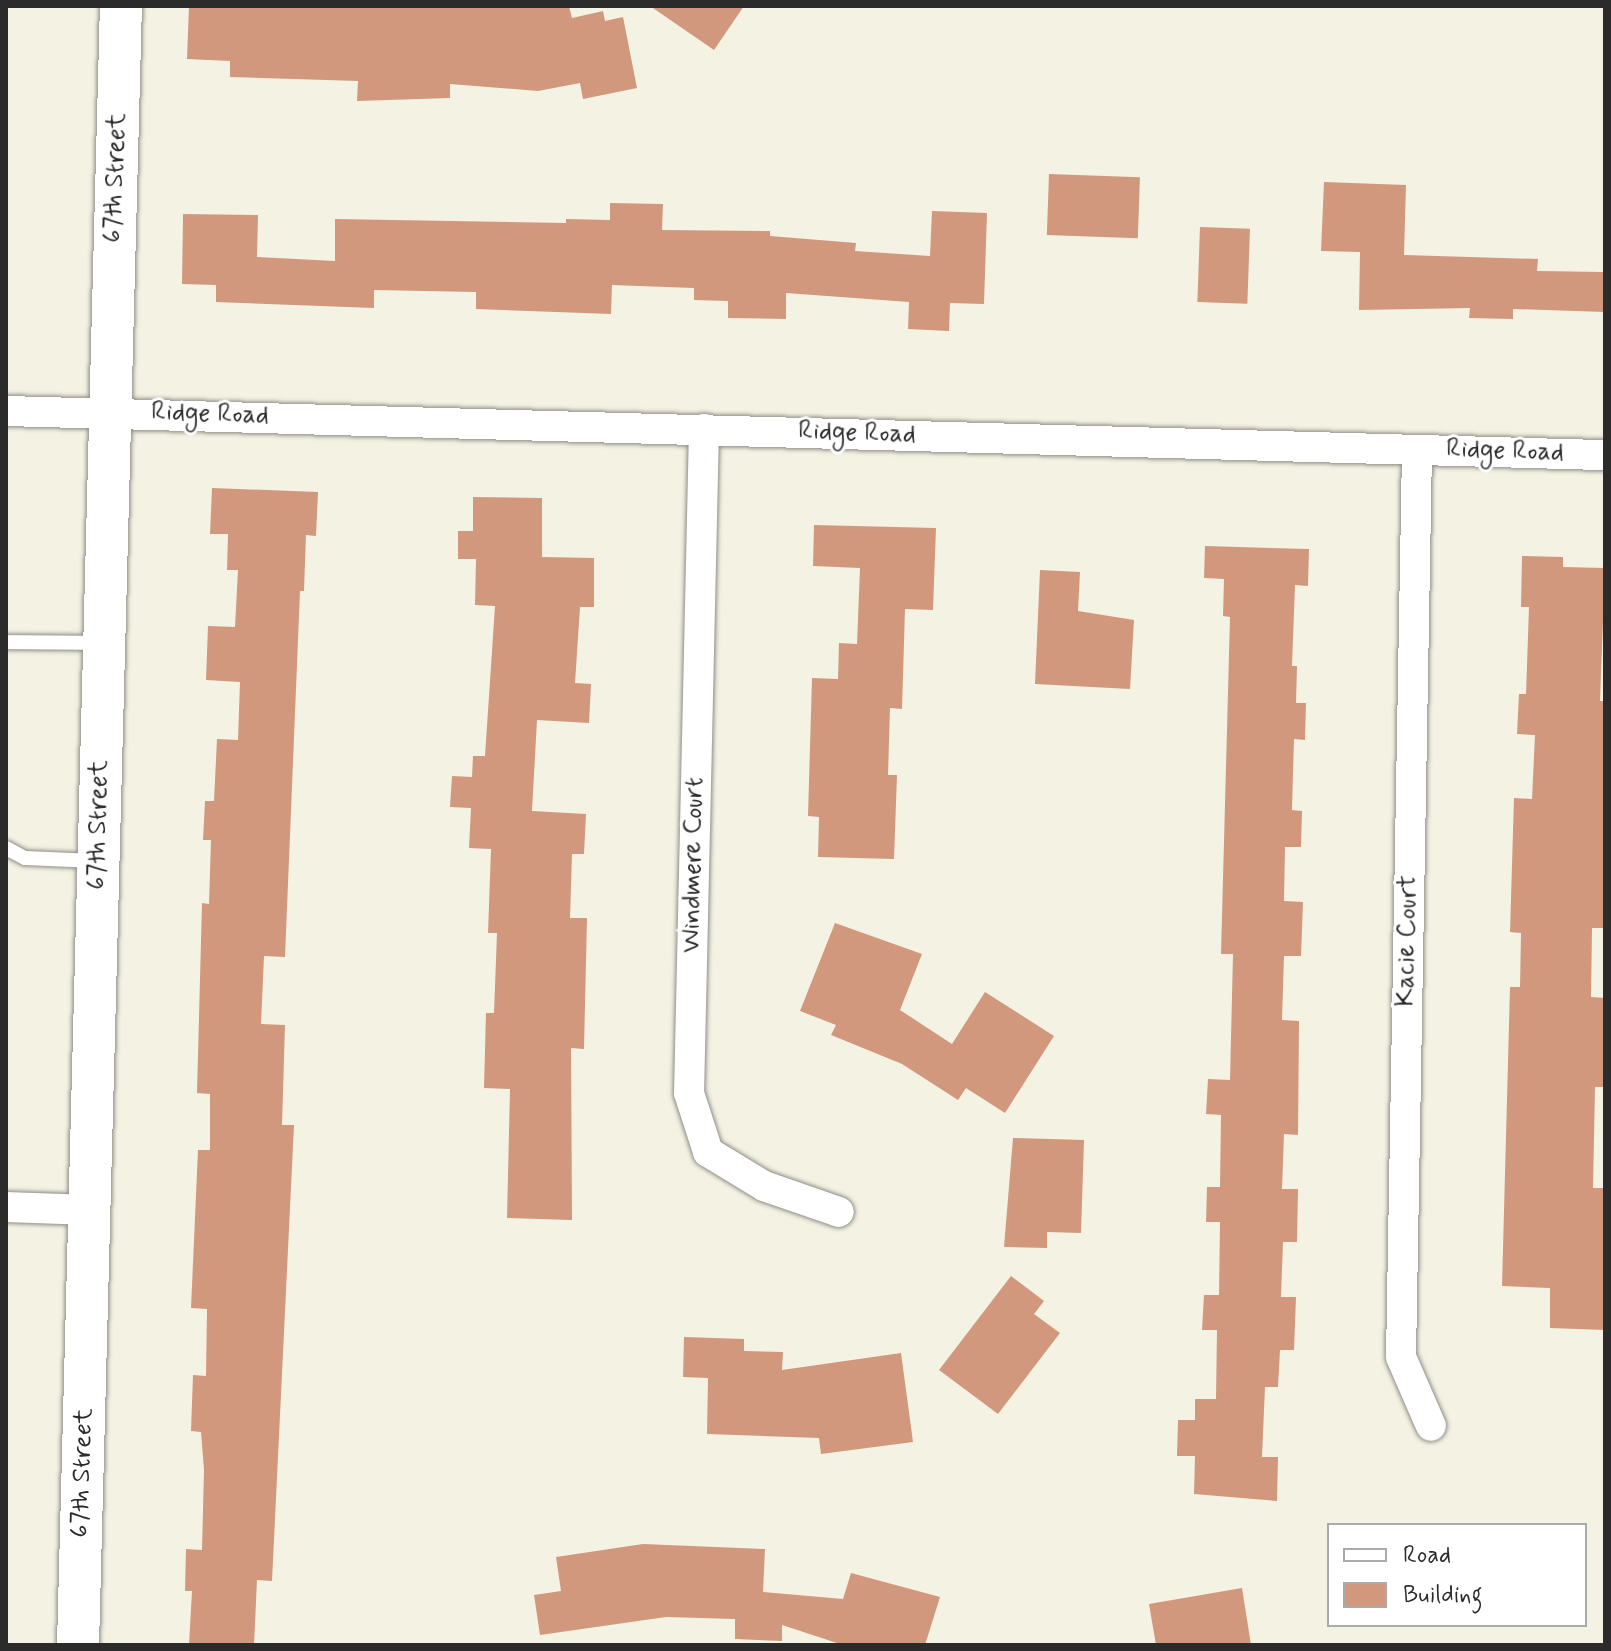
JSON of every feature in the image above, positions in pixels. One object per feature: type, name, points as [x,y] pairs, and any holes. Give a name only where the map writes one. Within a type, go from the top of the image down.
[{"type":"street","name":"67th Street","points":[[78,1645],[121,6]]},
{"type":"street","name":"Ridge Road","points":[[6,411],[1605,455]]},
{"type":"street","name":"Windmere Court","points":[[704,429],[689,1093],[708,1152],[764,1186],[839,1212]]},
{"type":"street","name":"Kacie Court","points":[[1417,450],[1401,1357],[1431,1426]]},
{"type":"street","points":[[6,1207],[91,1210]]},
{"type":"lane","points":[[6,642],[104,643]]},
{"type":"lane","points":[[6,848],[25,858],[98,861]]},
{"type":"building","points":[[189,6],[569,6],[572,18],[603,11],[605,21],[623,17],[637,88],[583,99],[580,83],[538,91],[450,84],[450,98],[357,101],[358,81],[230,77],[230,61],[187,59]]},
{"type":"building","points":[[650,6],[744,6],[714,50]]},
{"type":"building","points":[[1049,174],[1140,177],[1138,238],[1047,235]]},
{"type":"building","points":[[1324,182],[1406,185],[1404,255],[1538,259],[1537,271],[1605,272],[1605,312],[1513,309],[1513,319],[1469,318],[1470,308],[1359,310],[1360,252],[1321,251]]},
{"type":"building","points":[[610,203],[663,204],[662,230],[770,231],[770,236],[856,243],[855,251],[930,256],[932,211],[987,213],[984,304],[950,303],[949,331],[908,329],[909,302],[786,293],[786,319],[728,318],[728,301],[694,300],[694,288],[612,285],[611,314],[476,309],[476,292],[374,290],[374,308],[216,302],[216,285],[182,284],[183,214],[258,215],[257,257],[335,261],[335,219],[566,223],[566,219],[610,220]]},
{"type":"building","points":[[1200,227],[1250,229],[1247,304],[1197,302]]},
{"type":"building","points":[[212,488],[318,492],[316,536],[306,535],[304,591],[300,591],[285,957],[264,956],[261,1024],[285,1025],[282,1125],[294,1125],[272,1581],[257,1580],[254,1645],[189,1645],[192,1591],[185,1591],[186,1549],[202,1550],[204,1470],[201,1432],[191,1431],[193,1375],[206,1376],[207,1309],[191,1308],[198,1150],[210,1150],[210,1094],[197,1093],[202,903],[209,904],[211,840],[203,840],[205,801],[214,801],[217,739],[238,740],[240,682],[206,680],[208,626],[235,627],[238,570],[227,570],[228,534],[210,534]]},
{"type":"building","points":[[473,497],[542,498],[542,557],[594,558],[594,607],[580,607],[575,683],[591,684],[589,723],[537,720],[532,811],[586,814],[584,854],[572,854],[570,918],[587,918],[584,1049],[571,1048],[572,1220],[507,1218],[510,1089],[484,1088],[486,1013],[494,1013],[497,933],[488,933],[491,849],[469,848],[471,808],[450,807],[452,776],[472,777],[473,756],[485,756],[495,606],[475,605],[476,559],[458,559],[458,531],[473,531]]},
{"type":"building","points":[[814,525],[936,528],[933,610],[905,609],[902,709],[890,708],[888,775],[897,775],[894,859],[818,857],[819,817],[808,816],[812,678],[838,679],[839,643],[857,644],[860,568],[813,566]]},
{"type":"building","points":[[1205,546],[1309,549],[1308,586],[1295,585],[1292,666],[1297,666],[1296,703],[1306,703],[1305,740],[1294,739],[1292,810],[1302,811],[1301,847],[1285,847],[1284,901],[1303,902],[1301,956],[1284,956],[1282,1020],[1299,1021],[1298,1135],[1284,1134],[1282,1189],[1298,1189],[1297,1242],[1283,1242],[1281,1297],[1296,1297],[1294,1350],[1280,1350],[1278,1387],[1265,1387],[1262,1457],[1278,1457],[1277,1501],[1194,1494],[1195,1456],[1177,1456],[1178,1420],[1195,1420],[1195,1399],[1216,1399],[1217,1330],[1202,1330],[1204,1295],[1219,1295],[1220,1222],[1206,1222],[1207,1187],[1220,1187],[1221,1115],[1206,1114],[1208,1079],[1230,1080],[1233,954],[1221,954],[1230,617],[1223,616],[1224,579],[1204,578]]},
{"type":"building","points":[[1522,556],[1563,557],[1563,567],[1605,568],[1600,701],[1605,701],[1605,928],[1592,928],[1591,997],[1605,998],[1605,1087],[1595,1087],[1593,1188],[1605,1188],[1605,1330],[1550,1328],[1550,1288],[1502,1286],[1510,987],[1520,987],[1521,933],[1510,932],[1514,798],[1532,799],[1535,735],[1517,734],[1519,694],[1526,694],[1529,607],[1521,607]]},
{"type":"building","points":[[1040,570],[1080,572],[1078,611],[1134,620],[1130,689],[1035,684]]},
{"type":"building","points":[[835,923],[922,954],[900,1010],[952,1044],[985,992],[1054,1036],[1005,1113],[966,1088],[958,1100],[902,1064],[831,1035],[836,1025],[800,1011]]},
{"type":"building","points":[[1013,1138],[1084,1140],[1081,1233],[1047,1232],[1047,1248],[1004,1247]]},
{"type":"building","points":[[1011,1276],[1044,1301],[1034,1314],[1060,1333],[998,1414],[939,1370]]},
{"type":"building","points":[[684,1337],[744,1339],[744,1351],[783,1352],[782,1370],[901,1353],[913,1442],[821,1454],[819,1438],[707,1434],[708,1378],[683,1377]]},
{"type":"building","points":[[643,1544],[765,1549],[763,1592],[843,1599],[851,1573],[940,1597],[925,1645],[843,1645],[782,1625],[782,1641],[735,1639],[735,1619],[666,1617],[540,1635],[534,1595],[561,1591],[556,1557]]},
{"type":"building","points":[[1242,1588],[1251,1645],[1156,1645],[1149,1604]]}]
